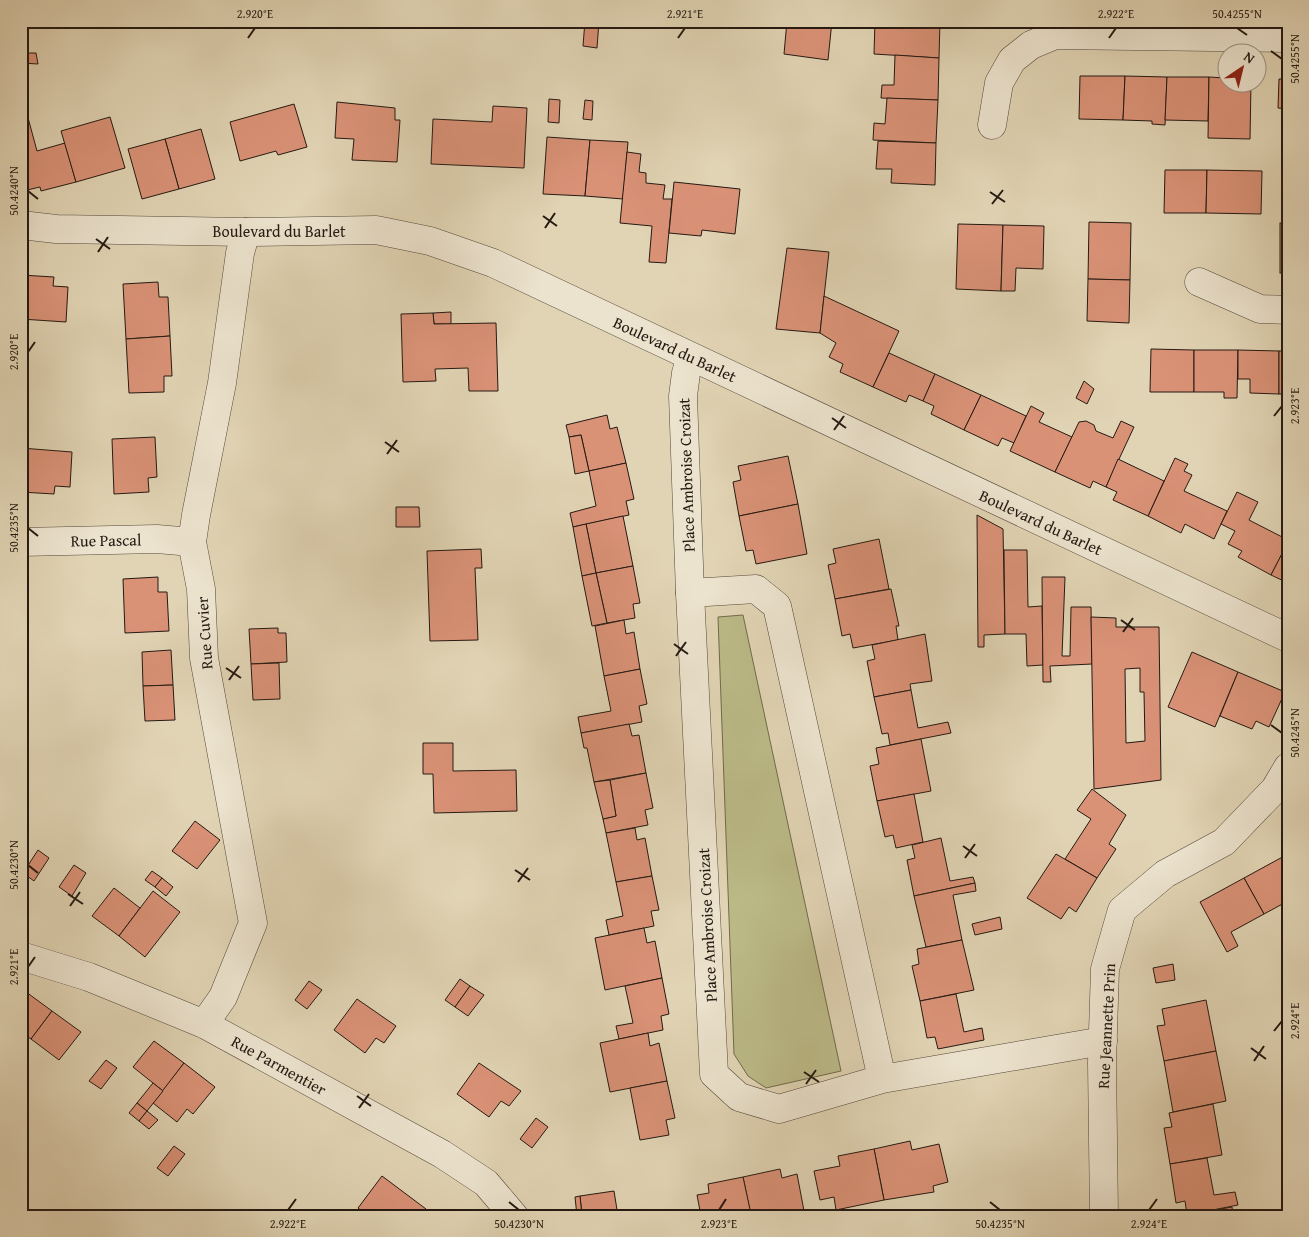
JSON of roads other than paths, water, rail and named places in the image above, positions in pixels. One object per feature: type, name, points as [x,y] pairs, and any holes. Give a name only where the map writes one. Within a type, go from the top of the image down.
[{"type":"street","points":[[992,125],[999,83],[1012,60],[1031,44],[1055,35],[1288,38]]},
{"type":"street","name":"Boulevard du Barlet","points":[[21,225],[56,229],[246,232],[376,230],[430,241],[493,263],[1288,638]]},
{"type":"street","name":"Rue Cuvier","points":[[204,1024],[223,997],[253,923],[204,658],[201,588],[192,542],[222,384],[240,253],[246,232]]},
{"type":"street","points":[[1199,282],[1260,309],[1288,310]]},
{"type":"street","name":"Place Ambroise Croizat","points":[[691,357],[686,373],[683,396],[690,593],[714,1074],[740,1097],[779,1109],[882,1079],[1103,1041]]},
{"type":"street","name":"Rue Pascal","points":[[21,542],[157,539],[192,542]]},
{"type":"street","points":[[690,593],[756,589],[777,606],[882,1079]]},
{"type":"street","name":"Rue Jeannette Prin","points":[[1104,1216],[1102,1063],[1105,969],[1122,910],[1165,874],[1224,842],[1275,790],[1288,767]]},
{"type":"street","name":"Rue Parmentier","points":[[21,956],[89,976],[204,1024],[442,1154],[486,1183],[514,1216]]}]
